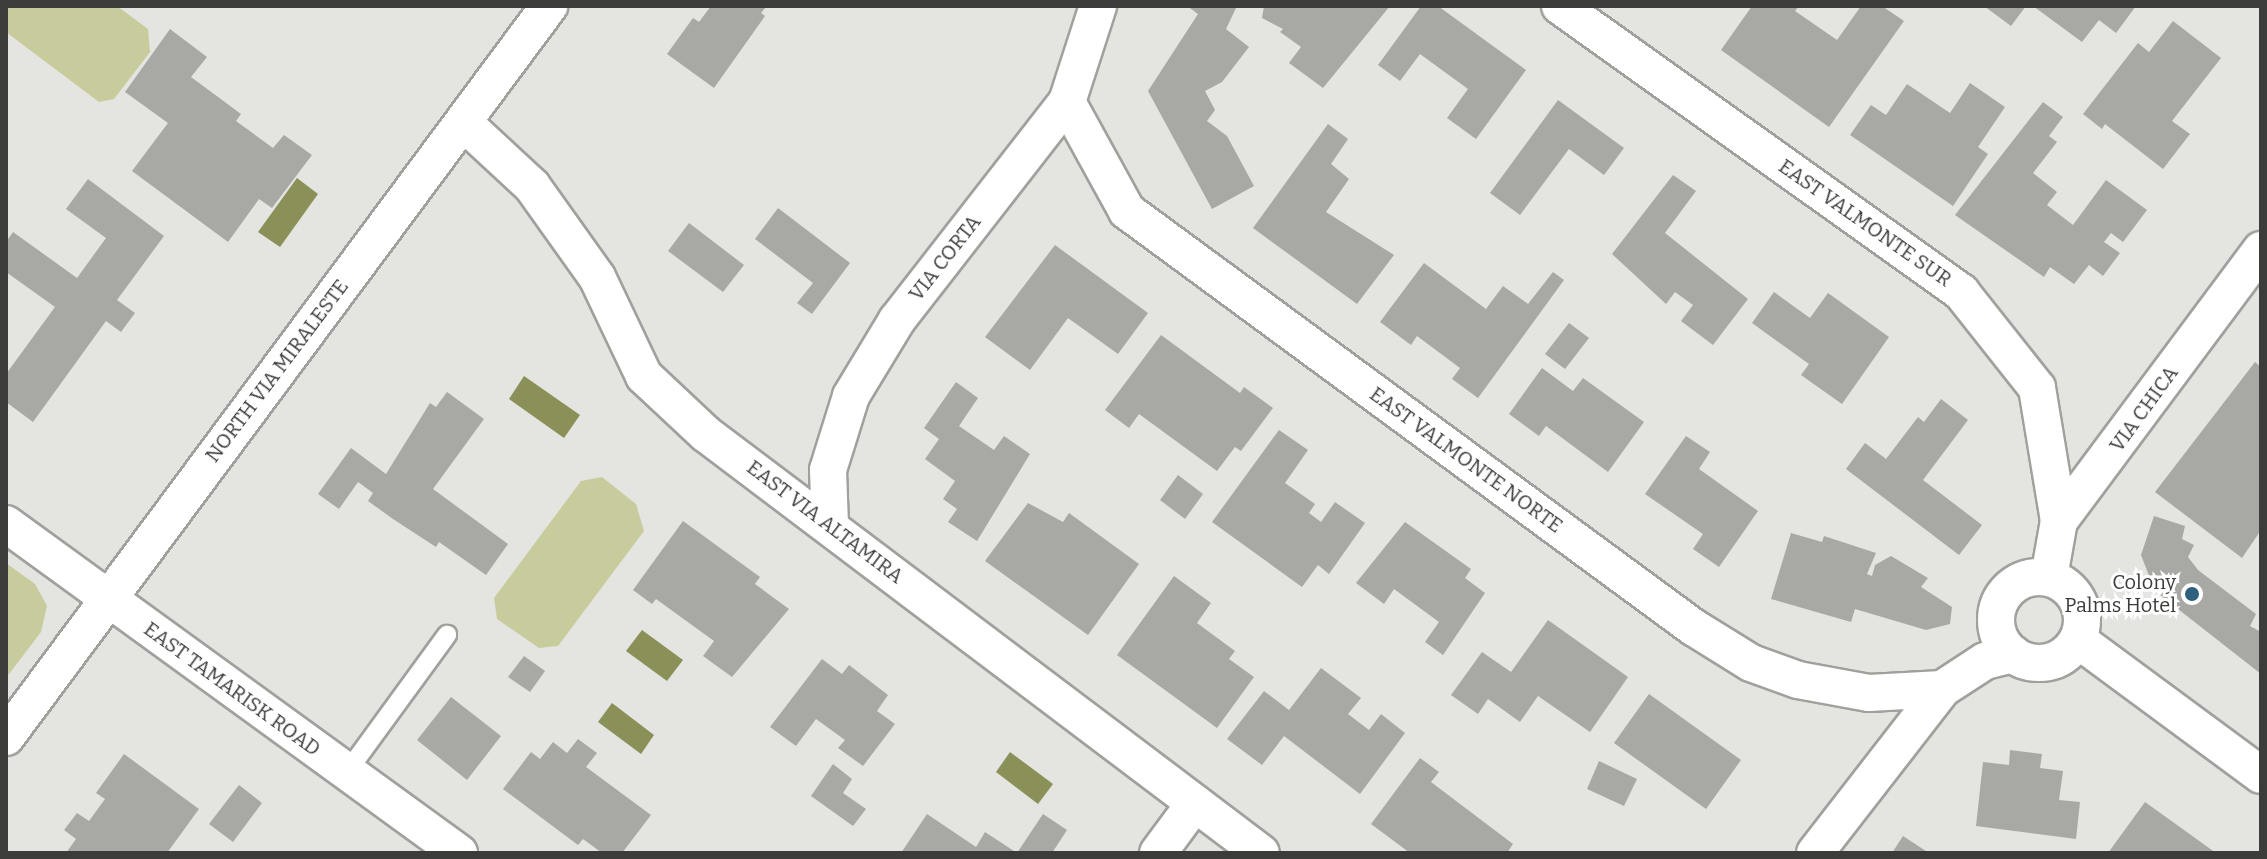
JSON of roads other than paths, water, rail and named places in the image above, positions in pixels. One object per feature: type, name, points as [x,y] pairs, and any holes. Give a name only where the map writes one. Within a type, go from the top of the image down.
[{"type":"street","name":"NORTH VIA MIRALESTE","points":[[6,737],[105,598],[549,6]]},
{"type":"street","name":"VIA CORTA","points":[[830,525],[828,470],[851,396],[897,320],[1067,102],[1098,6]]},
{"type":"street","name":"EAST VALMONTE SUR","points":[[1560,6],[1961,292],[2037,388],[2059,521]]},
{"type":"street","name":"EAST VALMONTE NORTE","points":[[1067,102],[1127,211],[1693,627],[1751,663],[1839,688],[1869,693],[1942,689]]},
{"type":"street","name":"EAST VIA ALTAMIRA","points":[[464,123],[532,186],[597,277],[644,376],[706,434],[1261,853]]},
{"type":"street","name":"VIA CHICA","points":[[2049,577],[2059,521],[2261,250]]},
{"type":"street","name":"EAST TAMARISK ROAD","points":[[6,524],[459,853]]},
{"type":"street","points":[[2049,577],[2063,583],[2081,606],[2078,640],[2053,662],[2025,661],[2013,654],[1997,630],[2000,601],[2020,580],[2049,577]]},
{"type":"street","points":[[2078,640],[2261,775]]},
{"type":"street","points":[[1815,853],[1942,689],[1985,661],[2013,654]]},
{"type":"street","points":[[1158,853],[1195,803]]},
{"type":"lane","points":[[347,772],[447,635]]},
{"type":"place","name":"Colony Palms Hotel","points":[[2192,594]]}]
